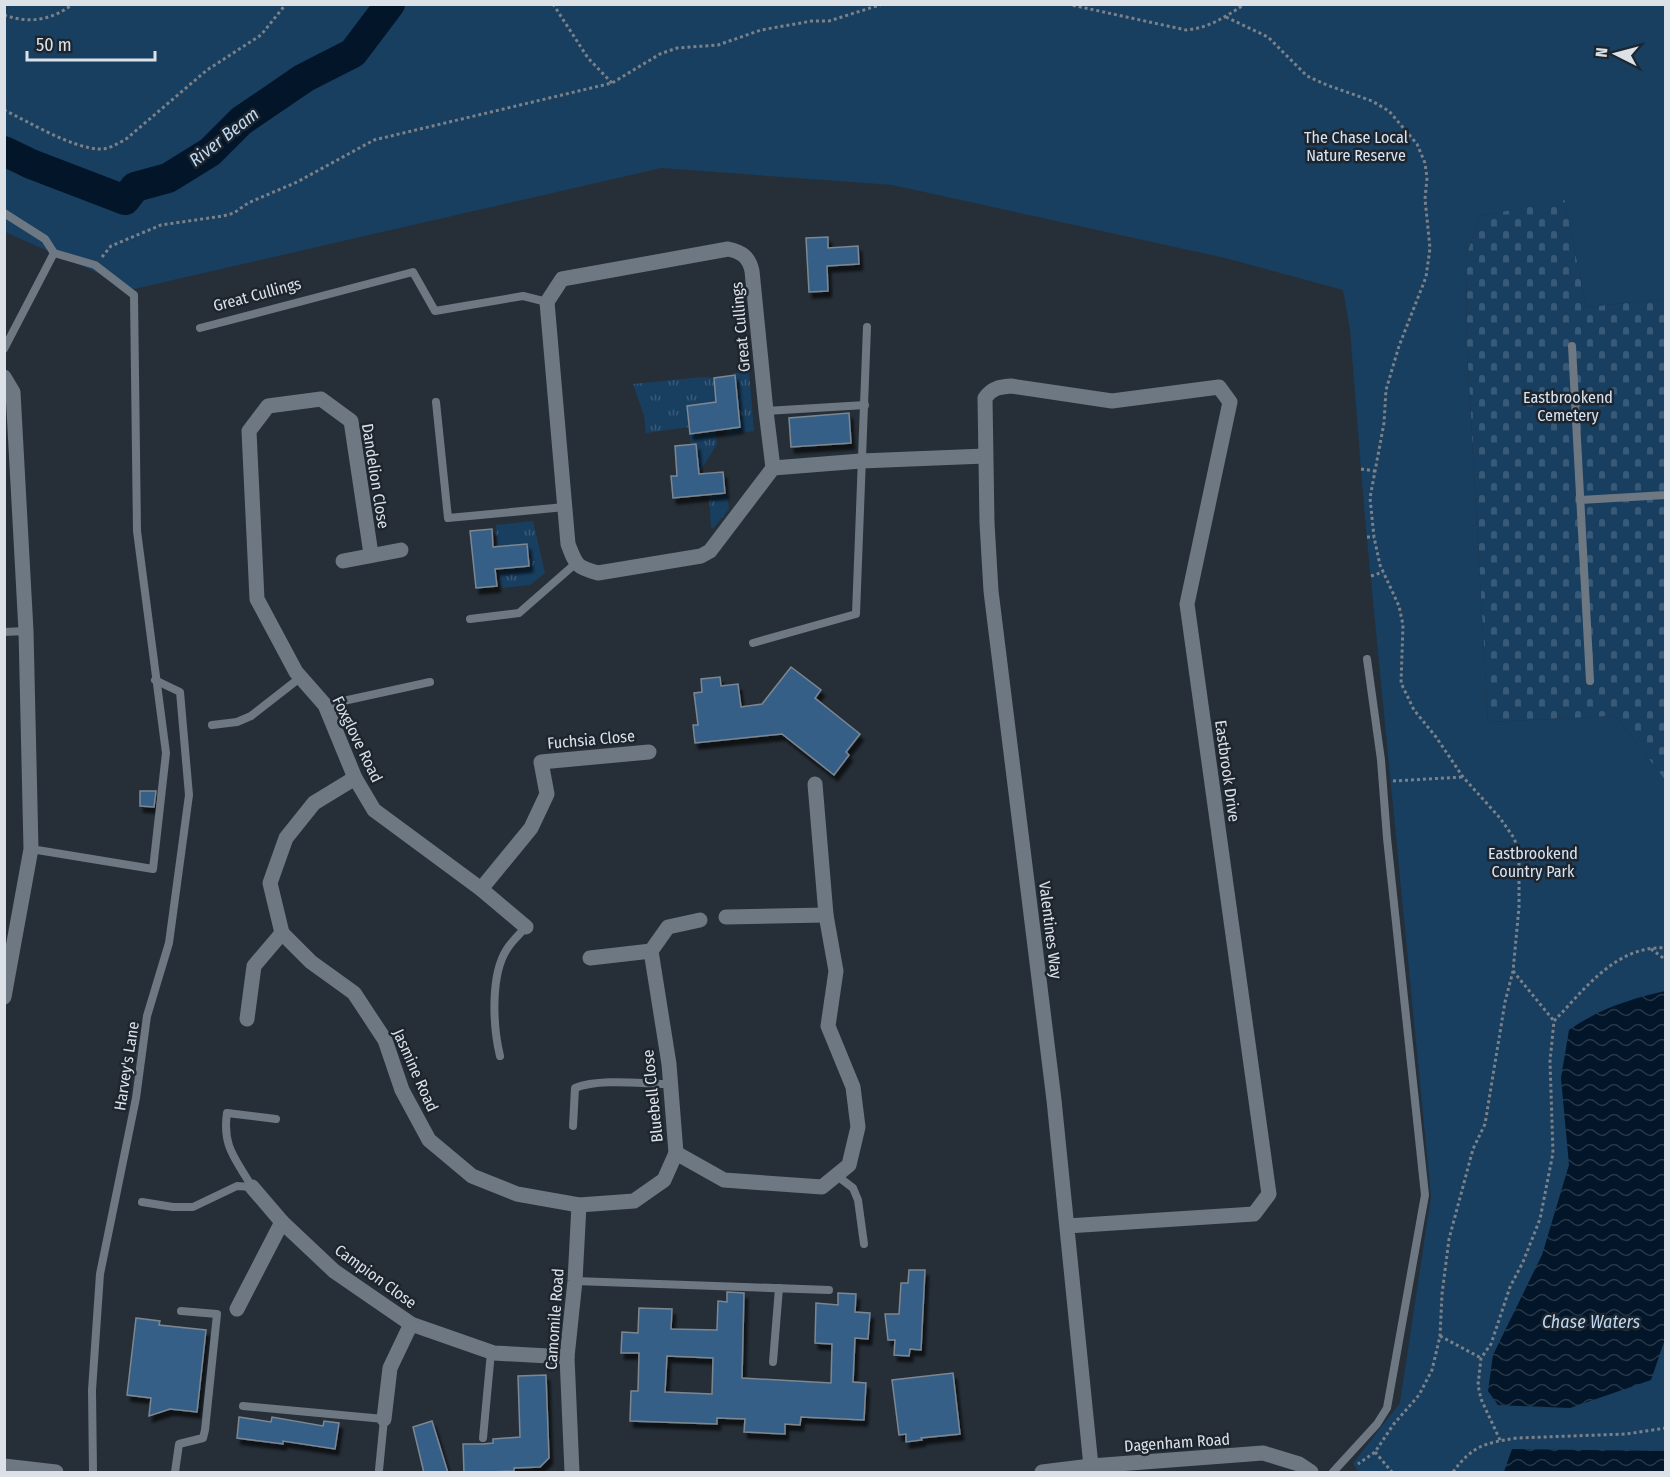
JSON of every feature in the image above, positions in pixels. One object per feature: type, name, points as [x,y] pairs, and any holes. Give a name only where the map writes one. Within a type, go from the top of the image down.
[{"type":"street","name":"Great Cullings","points":[[547,302],[562,279],[728,249],[739,251],[750,263],[752,271],[773,468]]},
{"type":"street","points":[[547,302],[568,544],[575,564],[586,570],[598,573],[701,556],[717,544],[773,468],[861,461],[985,456]]},
{"type":"street","points":[[4,377],[13,392],[26,630],[31,849],[4,997]]},
{"type":"street","name":"Eastbrook Drive","points":[[985,398],[990,391],[999,387],[1011,386],[1112,401],[1219,387],[1230,402],[1186,604],[1269,1194],[1254,1214],[1067,1226]]},
{"type":"street","name":"Valentines Way","points":[[985,398],[985,456],[991,591],[1054,1100],[1091,1466]]},
{"type":"street","name":"Dandelion Close","points":[[268,406],[321,399],[351,421],[370,554]]},
{"type":"street","name":"Foxglove Road","points":[[268,406],[249,431],[257,598],[296,672],[325,705],[354,778],[374,810],[481,888],[526,927]]},
{"type":"street","name":"Dandelion Close","points":[[344,561],[370,554],[401,550]]},
{"type":"street","name":"Fuchsia Close","points":[[481,888],[531,828],[547,794],[541,762],[649,752]]},
{"type":"street","points":[[247,1020],[254,966],[282,933],[270,883],[286,838],[314,803],[354,778]]},
{"type":"street","points":[[676,1153],[724,1180],[822,1187],[849,1165],[858,1127],[854,1087],[828,1026],[836,971],[826,915],[814,784]]},
{"type":"street","points":[[726,917],[826,915]]},
{"type":"street","points":[[590,958],[651,951],[668,927],[700,920]]},
{"type":"street","name":"Jasmine Road","points":[[282,933],[311,962],[354,993],[385,1040],[402,1090],[429,1140],[472,1176],[517,1194],[579,1204]]},
{"type":"street","name":"Bluebell Close","points":[[579,1204],[634,1201],[664,1180],[676,1153],[670,1084],[651,951]]},
{"type":"street","name":"Campion Close","points":[[252,1187],[282,1222],[334,1271],[411,1324],[491,1352],[567,1357]]},
{"type":"street","name":"Camomile Road","points":[[572,1473],[567,1357],[575,1281],[579,1204]]},
{"type":"street","points":[[237,1309],[282,1222]]},
{"type":"street","points":[[384,1419],[390,1368],[411,1324]]},
{"type":"street","name":"Dagenham Road","points":[[1042,1473],[1091,1466],[1263,1454],[1299,1464],[1311,1473]]},
{"type":"street","points":[[4,1466],[56,1473]]},
{"type":"lane","points":[[4,213],[45,239],[54,254],[95,265],[134,295],[137,531],[166,753],[153,869],[31,849]]},
{"type":"lane","points":[[4,349],[54,254]]},
{"type":"lane","name":"Great Cullings","points":[[200,328],[413,272],[435,311],[523,296],[547,302]]},
{"type":"lane","points":[[753,643],[856,614],[867,327]]},
{"type":"lane","points":[[1572,346],[1590,681]]},
{"type":"lane","points":[[436,402],[448,518],[565,507]]},
{"type":"lane","points":[[766,411],[865,405]]},
{"type":"lane","points":[[1580,500],[1665,495]]},
{"type":"lane","points":[[470,619],[519,613],[575,564]]},
{"type":"lane","points":[[4,632],[26,630]]},
{"type":"lane","points":[[1333,1473],[1377,1425],[1387,1408],[1425,1195],[1367,659]]},
{"type":"lane","points":[[212,725],[237,722],[251,716],[301,677]]},
{"type":"lane","name":"Harvey's Lane","points":[[93,1473],[92,1390],[100,1274],[136,1098],[147,1016],[169,943],[189,795],[180,692],[156,680]]},
{"type":"lane","points":[[325,705],[430,682]]},
{"type":"lane","points":[[500,1056],[494,1015],[500,965],[506,949],[526,927]]},
{"type":"lane","points":[[573,1126],[575,1089],[585,1084],[670,1084]]},
{"type":"lane","points":[[252,1187],[227,1143],[225,1128],[227,1113],[276,1119]]},
{"type":"lane","points":[[836,1175],[853,1188],[858,1200],[864,1244]]},
{"type":"lane","points":[[142,1202],[173,1207],[193,1207],[237,1186],[252,1187]]},
{"type":"lane","points":[[575,1281],[829,1290]]},
{"type":"lane","points":[[773,1362],[779,1288]]},
{"type":"lane","points":[[175,1473],[179,1444],[203,1438],[217,1314],[181,1311]]},
{"type":"lane","points":[[483,1438],[491,1352]]},
{"type":"lane","points":[[243,1406],[384,1419],[379,1470]]},
{"type":"path","points":[[4,15],[14,19],[38,20],[59,15],[73,4]]},
{"type":"path","points":[[4,110],[68,141],[99,149],[109,148],[124,140],[207,70],[261,35],[286,4]]},
{"type":"path","points":[[553,4],[588,58],[612,83]]},
{"type":"path","points":[[95,265],[111,246],[161,225],[234,213],[248,203],[297,182],[374,140],[612,83],[660,54],[676,48],[718,45],[761,30],[812,21],[829,21],[883,4]]},
{"type":"path","points":[[1067,4],[1134,21],[1185,30],[1201,29],[1226,17],[1245,4]]},
{"type":"path","points":[[1226,17],[1268,37],[1307,75],[1327,85],[1372,101],[1389,111],[1417,144],[1425,163],[1427,178],[1425,199],[1430,248],[1426,277],[1399,346],[1386,390],[1384,423],[1370,498],[1374,537],[1383,572],[1399,606],[1402,625],[1401,683],[1414,710],[1436,737],[1463,777],[1500,818],[1514,838],[1519,852],[1519,907],[1513,971],[1505,1002],[1485,1124],[1473,1149],[1449,1239],[1442,1294],[1440,1336],[1432,1370],[1419,1395],[1393,1425],[1375,1452],[1354,1466]]},
{"type":"path","points":[[1361,468],[1375,471]]},
{"type":"path","points":[[1367,537],[1374,537]]},
{"type":"path","points":[[1371,576],[1383,572]]},
{"type":"path","points":[[1382,782],[1463,777]]},
{"type":"path","points":[[1500,1440],[1481,1399],[1478,1386],[1480,1358],[1491,1344],[1510,1287],[1523,1262],[1540,1219],[1553,1153],[1550,1061],[1554,1021],[1618,959],[1633,952],[1665,948]]},
{"type":"path","points":[[1651,949],[1665,960]]},
{"type":"path","points":[[1513,971],[1554,1021]]},
{"type":"path","points":[[1440,1336],[1480,1358]]},
{"type":"path","points":[[1453,1473],[1475,1448],[1500,1440],[1626,1434],[1665,1428]]},
{"type":"path","points":[[1375,1452],[1392,1473]]},
{"type":"green space","name":"The Chase Local Nature Reserve","points":[[5,5],[1665,5],[1665,299],[1586,307],[1565,200],[1480,216],[1466,256],[1467,348],[1488,722],[1615,716],[1665,780],[1665,1472],[1358,1472],[1353,1463],[1400,1403],[1431,1196],[1365,519],[1350,330],[1343,290],[1225,258],[892,185],[661,168],[134,289],[5,232]]},
{"type":"green space","name":"Eastbrookend Cemetery","points":[[1565,199],[1586,307],[1665,299],[1665,780],[1615,716],[1488,722],[1467,348],[1466,256],[1480,216]]},
{"type":"green space","points":[[749,371],[754,431],[725,435],[725,429],[740,427],[734,373]]},
{"type":"green space","points":[[702,377],[714,378],[716,402],[687,406],[689,427],[646,433],[644,416],[633,384]]},
{"type":"green space","points":[[715,424],[717,444],[699,470],[696,444],[691,444],[689,427]]},
{"type":"green space","points":[[727,494],[729,509],[713,529],[709,495]]},
{"type":"green space","points":[[533,521],[545,573],[530,585],[501,588],[499,569],[529,565],[527,544],[497,546],[496,525]]},
{"type":"water","name":"Chase Waters","points":[[1665,991],[1666,1336],[1651,1380],[1570,1408],[1498,1405],[1488,1391],[1493,1355],[1542,1255],[1569,1165],[1561,1078],[1569,1030],[1615,1006]]},
{"type":"water","points":[[1512,1449],[1665,1451],[1665,1472],[1504,1472]]},
{"type":"building","points":[[828,237],[828,248],[858,246],[859,264],[827,266],[828,291],[809,292],[806,238]]},
{"type":"building","points":[[735,375],[740,427],[690,434],[687,406],[716,402],[714,378]]},
{"type":"building","points":[[849,413],[851,443],[791,447],[789,418]]},
{"type":"building","points":[[696,444],[699,474],[723,472],[725,493],[673,498],[671,476],[677,476],[675,446]]},
{"type":"building","points":[[492,529],[493,547],[527,544],[529,566],[495,569],[497,586],[476,588],[470,531]]},
{"type":"building","points":[[791,667],[821,690],[815,698],[860,734],[846,752],[849,755],[834,775],[782,734],[695,743],[693,725],[698,725],[694,693],[702,692],[701,679],[720,677],[721,686],[738,684],[741,707],[762,704]]},
{"type":"building","points":[[140,791],[156,791],[154,807],[140,806]]},
{"type":"building","points":[[909,1270],[925,1270],[921,1350],[910,1349],[909,1356],[894,1355],[895,1340],[888,1340],[885,1314],[899,1314],[901,1283],[908,1283]]},
{"type":"building","points":[[727,1292],[744,1293],[742,1378],[831,1383],[832,1344],[815,1343],[816,1303],[838,1305],[838,1293],[856,1294],[855,1312],[870,1313],[868,1339],[855,1338],[853,1382],[866,1383],[864,1420],[801,1417],[800,1425],[785,1424],[785,1434],[744,1432],[745,1419],[717,1418],[717,1424],[630,1421],[631,1391],[638,1391],[639,1353],[621,1353],[622,1332],[638,1333],[639,1308],[672,1309],[671,1329],[717,1330],[718,1301],[727,1302]],"holes":[[[667,1356],[713,1358],[712,1394],[665,1392]]]},
{"type":"building","points":[[136,1318],[160,1321],[159,1325],[206,1330],[197,1412],[170,1409],[149,1416],[151,1398],[127,1395]]},
{"type":"building","points":[[953,1373],[960,1434],[906,1442],[906,1434],[899,1435],[892,1380]]},
{"type":"building","points":[[546,1375],[549,1458],[540,1467],[514,1468],[514,1471],[464,1473],[463,1444],[493,1443],[493,1439],[520,1437],[518,1376]]},
{"type":"building","points":[[239,1417],[271,1422],[272,1417],[323,1426],[324,1421],[339,1423],[335,1449],[283,1441],[283,1444],[237,1438]]},
{"type":"building","points":[[432,1421],[448,1473],[424,1473],[413,1427]]},
{"type":"waterway","name":"River Beam","points":[[4,151],[31,164],[125,200],[135,187],[168,178],[210,152],[241,121],[304,78],[353,53],[390,4]]},
{"type":"park label","name":"Eastbrookend Country Park","points":[[1533,862]]}]
